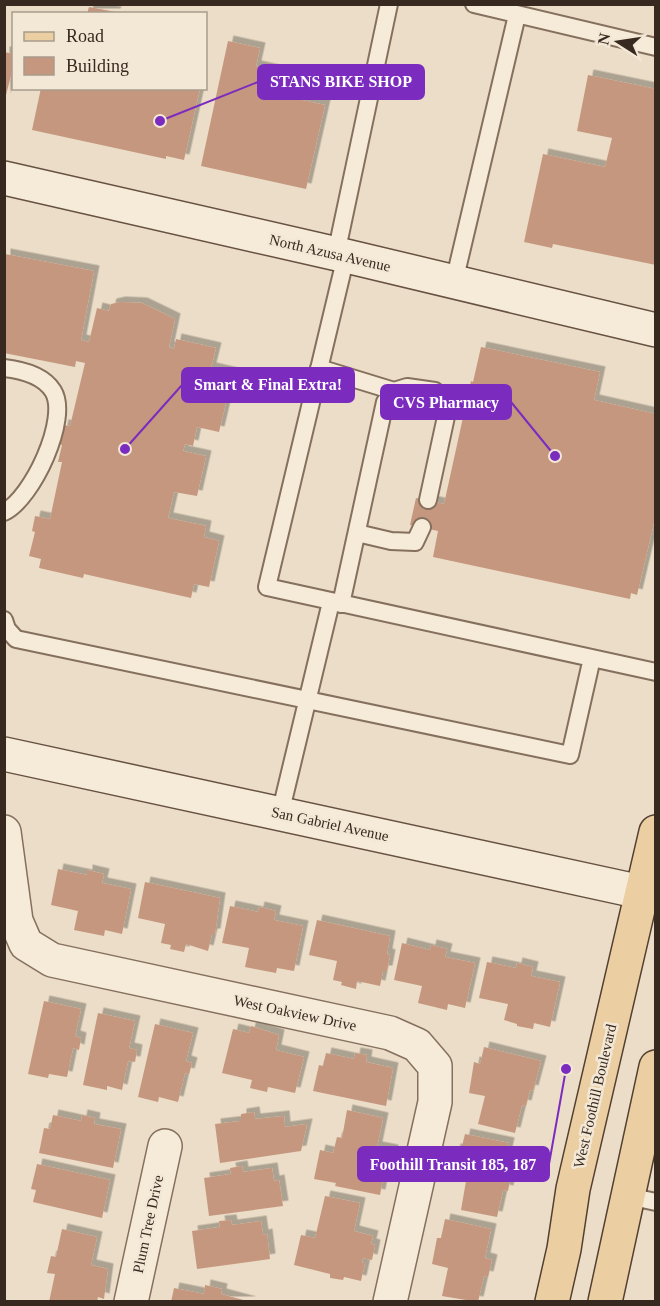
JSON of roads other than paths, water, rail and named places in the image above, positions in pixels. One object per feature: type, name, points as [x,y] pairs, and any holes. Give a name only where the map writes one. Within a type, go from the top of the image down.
[{"type":"main road","name":"North Azusa Avenue","points":[[4,178],[656,330]]},
{"type":"main road","name":"San Gabriel Avenue","points":[[4,754],[648,893]]},
{"type":"main road","name":"West Oakview Drive","points":[[4,832],[16,921],[26,944],[52,960],[390,1034],[417,1045],[435,1066],[435,1102],[390,1302]]},
{"type":"main road","name":"West Foothill Boulevard","points":[[552,1302],[564,1249],[573,1189],[648,893],[656,832]]},
{"type":"main road","points":[[605,1302],[642,1199],[654,1077]]},
{"type":"main road","name":"Plum Tree Drive","points":[[131,1302],[165,1146]]},
{"type":"lane","points":[[389,4],[320,368],[267,587],[656,672]]},
{"type":"lane","points":[[474,4],[656,47]]},
{"type":"lane","points":[[454,282],[517,15]]},
{"type":"lane","points":[[4,368],[22,371],[42,380],[54,392],[58,407],[57,420],[40,469],[26,494],[4,512]]},
{"type":"lane","points":[[320,368],[394,391]]},
{"type":"lane","points":[[280,814],[308,699],[357,533],[385,402],[394,391],[406,387],[435,391],[442,397],[447,412],[429,500]]},
{"type":"lane","points":[[357,533],[391,541],[415,542],[422,527]]},
{"type":"lane","points":[[4,620],[7,629],[16,639],[570,755],[591,658]]},
{"type":"place","name":"STANS BIKE SHOP","points":[[160,121]]},
{"type":"place","name":"Smart & Final Extra!","points":[[125,449]]},
{"type":"place","name":"CVS Pharmacy","points":[[555,456]]},
{"type":"place","name":"Foothill Transit 185, 187","points":[[566,1069]]}]
